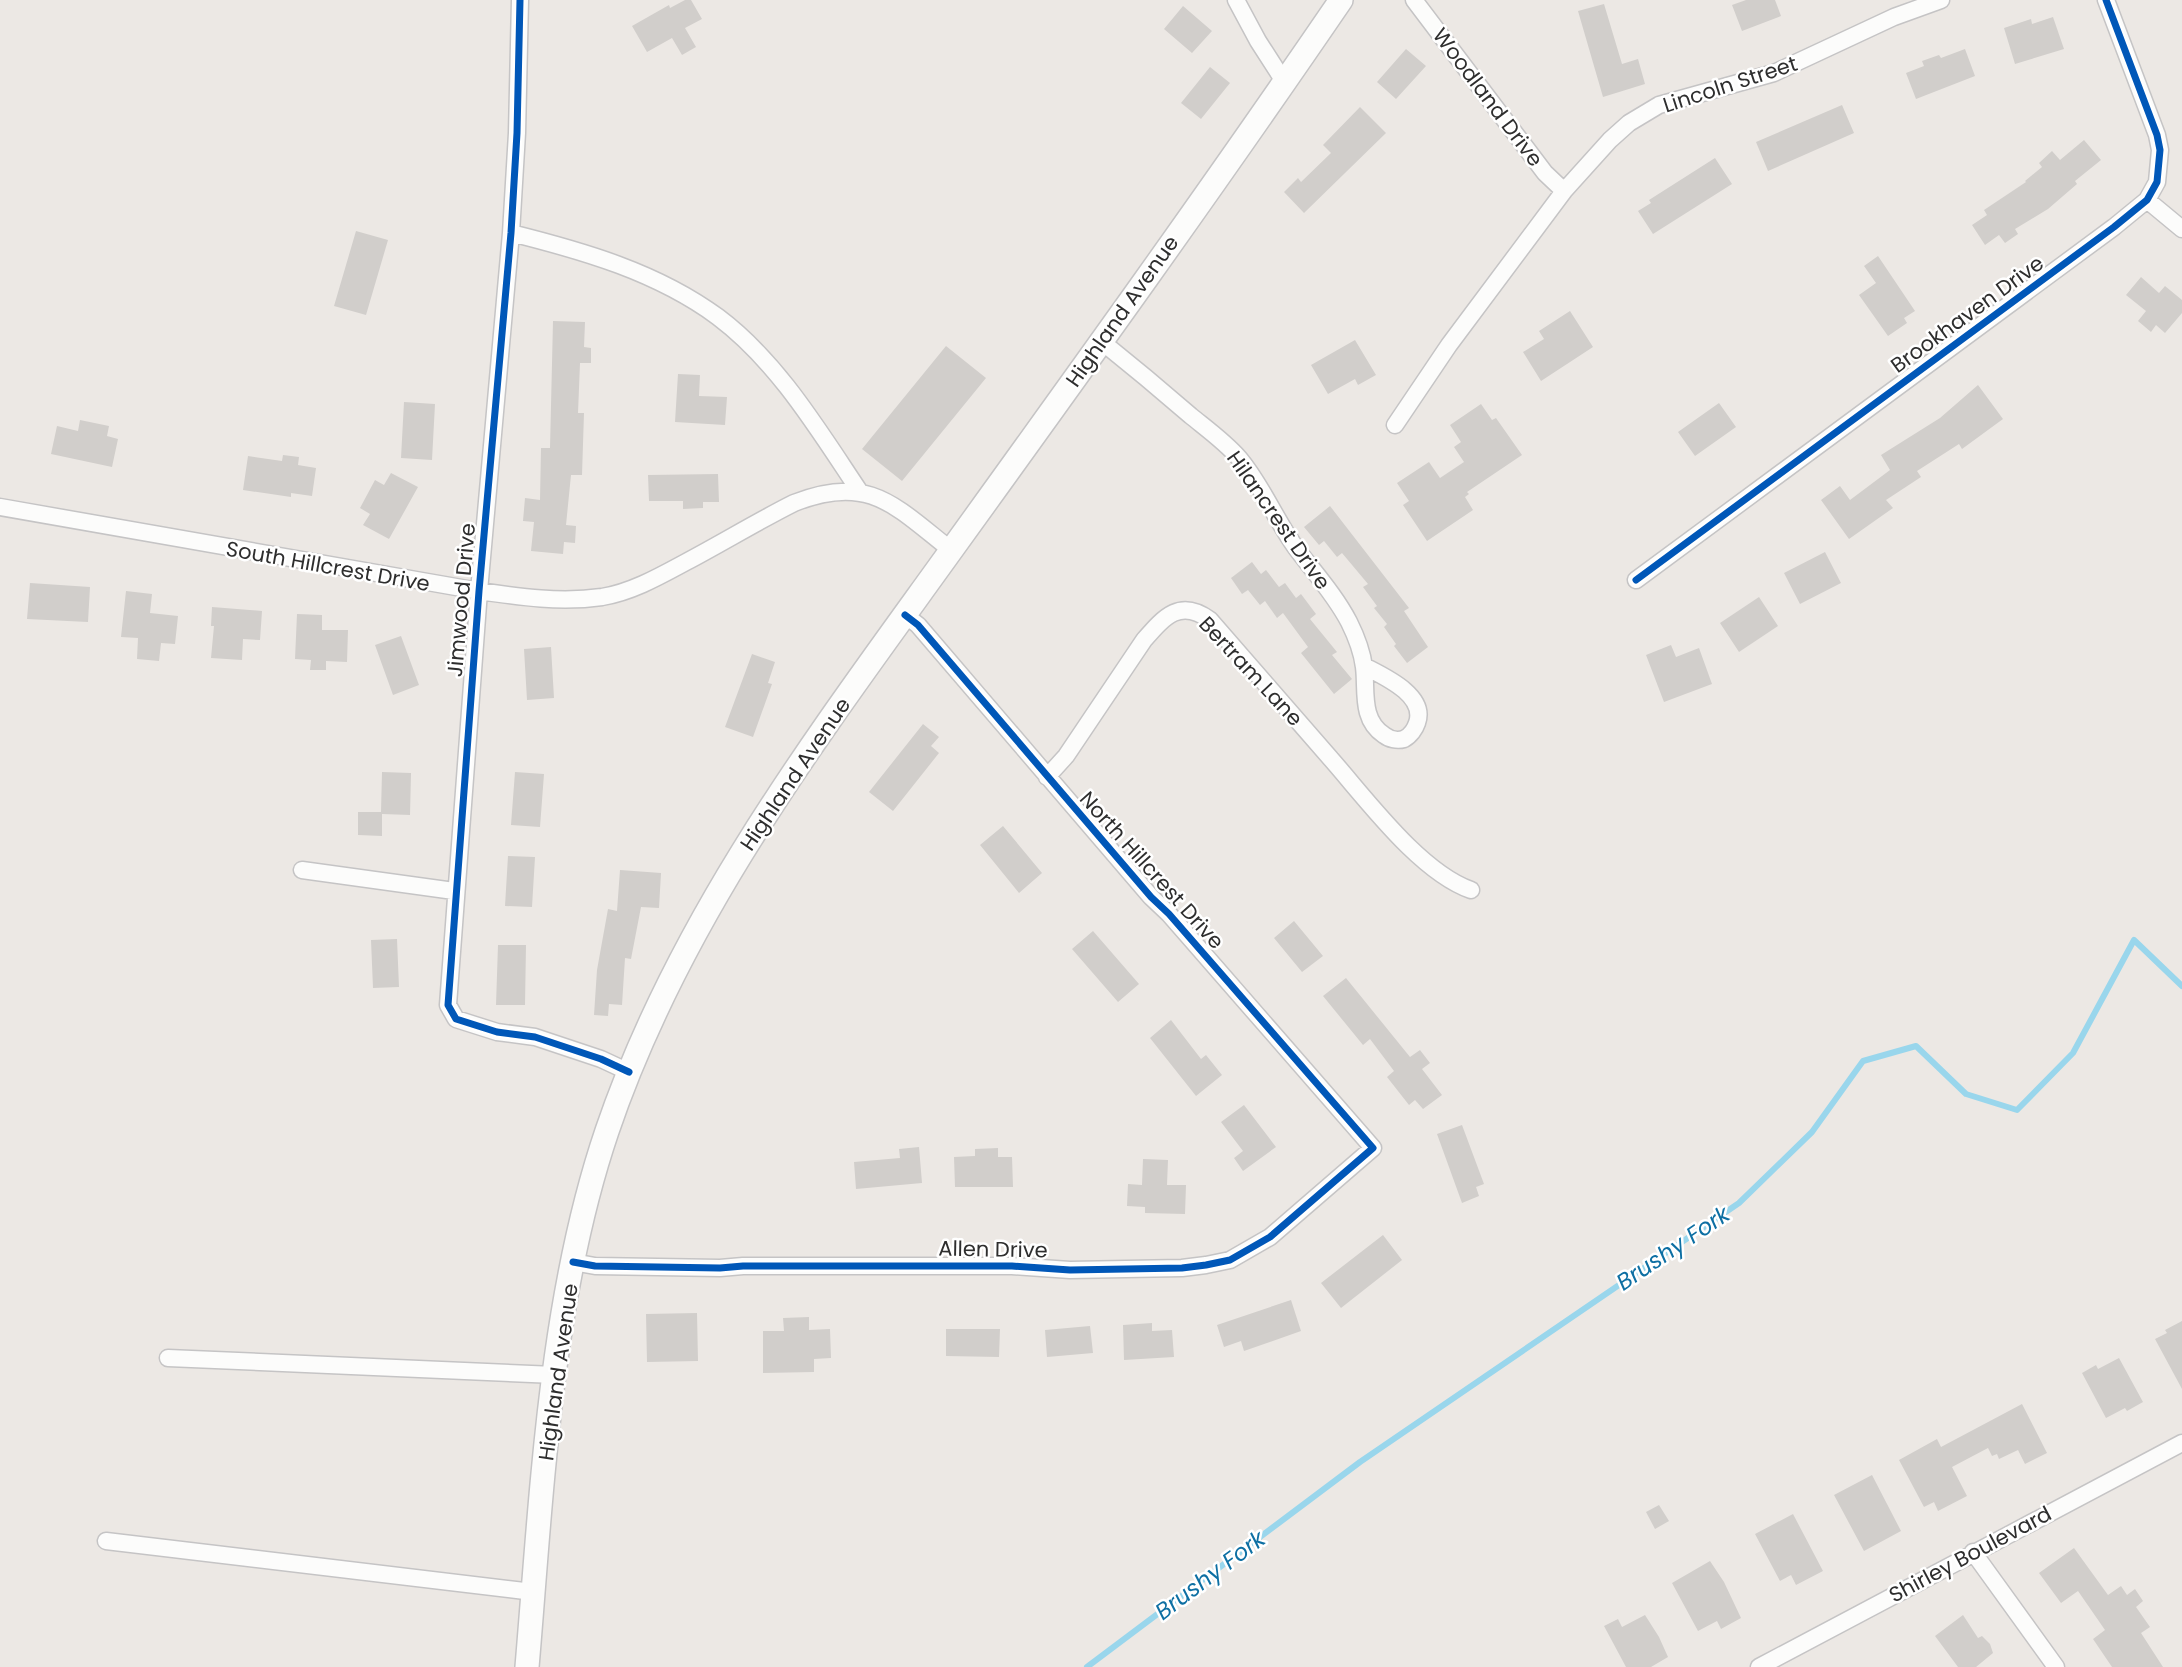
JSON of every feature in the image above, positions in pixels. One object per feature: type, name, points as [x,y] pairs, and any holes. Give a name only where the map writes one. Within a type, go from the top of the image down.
[{"type":"main road","name":"Highland Avenue","points":[[527,1667],[555,1375],[573,1262],[606,1134],[663,992],[736,861],[905,615],[1341,0]]},
{"type":"street","name":"Jimwood Drive","points":[[520,0],[517,133],[511,233],[454,891],[447,1005],[456,1020],[497,1032],[535,1037],[601,1059],[629,1072]]},
{"type":"street","points":[[1236,0],[1284,83]]},
{"type":"street","name":"Woodland Drive","points":[[1414,0],[1545,173],[1564,191]]},
{"type":"street","name":"Lincoln Street","points":[[1395,425],[1449,345],[1564,191],[1629,123],[1659,105],[1774,73],[1894,17],[1941,0]]},
{"type":"street","name":"Brookhaven Drive","points":[[1636,580],[2115,227],[2147,200],[2157,182],[2158,135],[2106,0]]},
{"type":"street","points":[[2147,200],[2182,229]]},
{"type":"street","points":[[511,233],[566,246],[618,263],[672,289],[719,318],[755,351],[788,389],[860,492]]},
{"type":"street","name":"Hilancrest Drive","points":[[1101,341],[1238,458],[1258,484],[1294,545],[1348,620],[1361,652],[1364,692],[1371,722],[1385,736],[1395,740],[1403,739],[1417,726],[1417,705],[1385,677],[1364,666]]},
{"type":"street","name":"South Hillcrest Drive","points":[[0,508],[479,591],[547,599],[604,596],[633,588],[794,503],[817,494],[839,490],[880,498],[951,550]]},
{"type":"street","name":"Bertram Lane","points":[[1047,778],[1066,756],[1144,640],[1169,615],[1190,610],[1210,620],[1352,783],[1424,860],[1455,885],[1471,890]]},
{"type":"street","name":"North Hillcrest Drive","points":[[905,615],[918,625],[1047,778],[1373,1148]]},
{"type":"street","points":[[302,870],[454,891]]},
{"type":"street","name":"Allen Drive","points":[[573,1262],[595,1266],[720,1269],[743,1266],[927,1265],[1032,1266],[1070,1270],[1182,1268],[1206,1265],[1230,1259],[1270,1237],[1373,1148]]},
{"type":"street","points":[[168,1358],[555,1375]]},
{"type":"street","name":"Shirley Boulevard","points":[[1759,1667],[2182,1443]]},
{"type":"street","points":[[106,1541],[533,1592]]},
{"type":"street","points":[[1973,1552],[2056,1667]]},
{"type":"building","points":[[685,0],[691,0],[702,19],[685,28],[696,47],[682,55],[672,38],[647,52],[632,26],[669,5],[670,8]]},
{"type":"building","points":[[1746,0],[1775,0],[1781,16],[1742,31],[1732,5]]},
{"type":"building","points":[[1604,4],[1622,64],[1638,59],[1645,84],[1603,97],[1578,11]]},
{"type":"building","points":[[1183,6],[1212,31],[1192,53],[1164,29]]},
{"type":"building","points":[[2053,17],[2064,49],[2015,64],[2004,28],[2031,19],[2032,24]]},
{"type":"building","points":[[1406,49],[1426,66],[1396,99],[1377,82]]},
{"type":"building","points":[[1965,49],[1975,76],[1916,99],[1906,73],[1924,66],[1922,61],[1939,55],[1941,58]]},
{"type":"building","points":[[1210,67],[1230,83],[1201,119],[1181,103]]},
{"type":"building","points":[[1842,105],[1854,133],[1768,171],[1756,142]]},
{"type":"building","points":[[1360,107],[1386,133],[1304,213],[1284,192],[1298,178],[1301,182],[1331,153],[1323,145]]},
{"type":"building","points":[[2084,140],[2101,160],[2075,181],[2077,184],[2048,209],[2015,229],[2018,234],[2005,243],[1999,235],[1985,245],[1972,225],[1987,215],[1984,210],[2026,182],[2042,167],[2039,163],[2052,151],[2060,160]]},
{"type":"building","points":[[1715,158],[1732,184],[1653,234],[1638,211],[1651,203],[1649,200]]},
{"type":"building","points":[[356,231],[388,240],[366,315],[334,306]]},
{"type":"building","points":[[1878,256],[1915,311],[1904,318],[1907,323],[1888,336],[1859,295],[1876,283],[1864,266]]},
{"type":"building","points":[[2141,277],[2159,293],[2165,286],[2182,300],[2182,313],[2165,333],[2156,325],[2151,332],[2138,321],[2146,311],[2126,295]]},
{"type":"building","points":[[1570,311],[1593,347],[1541,381],[1523,352],[1544,339],[1539,331]]},
{"type":"building","points":[[553,321],[585,322],[584,347],[591,348],[591,363],[580,363],[578,413],[584,413],[582,475],[571,475],[566,525],[576,526],[575,543],[564,542],[563,554],[531,551],[534,522],[523,521],[525,498],[540,500],[541,448],[550,448]]},
{"type":"building","points":[[1355,340],[1376,375],[1358,385],[1355,379],[1328,394],[1311,365]]},
{"type":"building","points":[[946,346],[986,378],[902,481],[862,449]]},
{"type":"building","points":[[678,374],[700,375],[699,396],[727,397],[725,425],[675,422]]},
{"type":"building","points":[[1978,385],[2003,419],[1962,449],[1959,444],[1917,471],[1921,477],[1886,500],[1893,508],[1849,539],[1821,500],[1840,486],[1850,500],[1890,470],[1881,455],[1940,418]]},
{"type":"building","points":[[404,402],[435,404],[432,460],[401,458]]},
{"type":"building","points":[[1719,403],[1736,427],[1695,456],[1678,432]]},
{"type":"building","points":[[1481,404],[1492,420],[1496,418],[1522,455],[1467,492],[1469,494],[1465,497],[1473,510],[1427,541],[1403,505],[1409,501],[1397,483],[1429,462],[1440,478],[1464,462],[1454,447],[1461,442],[1450,425]]},
{"type":"building","points":[[80,420],[109,426],[107,436],[118,439],[112,467],[51,454],[57,426],[78,431]]},
{"type":"building","points":[[283,455],[299,457],[298,465],[316,468],[312,496],[291,493],[291,497],[243,490],[248,456],[282,461]]},
{"type":"building","points":[[391,473],[418,487],[389,539],[363,525],[370,514],[360,508],[375,480],[384,485]]},
{"type":"building","points":[[718,474],[719,502],[703,502],[703,508],[683,509],[683,501],[649,501],[648,475]]},
{"type":"building","points":[[1330,506],[1409,608],[1404,611],[1428,647],[1407,663],[1394,646],[1396,644],[1384,627],[1387,624],[1374,608],[1377,606],[1363,587],[1368,584],[1342,553],[1337,557],[1324,541],[1319,545],[1304,527]]},
{"type":"building","points":[[1825,552],[1841,583],[1800,604],[1784,573]]},
{"type":"building","points":[[1252,562],[1261,574],[1266,570],[1279,587],[1285,583],[1296,598],[1301,594],[1316,614],[1310,619],[1337,652],[1332,655],[1352,679],[1334,694],[1301,653],[1308,647],[1283,613],[1277,618],[1265,601],[1260,605],[1248,590],[1242,594],[1231,578]]},
{"type":"building","points":[[30,583],[90,587],[88,622],[27,619]]},
{"type":"building","points":[[126,591],[152,594],[150,613],[178,616],[175,644],[161,643],[159,661],[137,659],[138,638],[121,637]]},
{"type":"building","points":[[1759,597],[1778,626],[1739,652],[1720,623]]},
{"type":"building","points":[[212,607],[262,611],[260,640],[243,639],[242,660],[211,658],[214,626],[211,626]]},
{"type":"building","points":[[297,614],[322,615],[322,630],[348,630],[347,662],[326,661],[326,670],[310,670],[311,660],[295,659]]},
{"type":"building","points":[[401,636],[419,685],[393,695],[375,645]]},
{"type":"building","points":[[1671,645],[1676,657],[1699,648],[1712,684],[1664,702],[1646,655]]},
{"type":"building","points":[[551,647],[554,698],[527,700],[524,649]]},
{"type":"building","points":[[752,654],[775,662],[768,683],[772,684],[753,737],[725,727]]},
{"type":"building","points":[[923,724],[939,737],[931,746],[939,753],[893,811],[869,792]]},
{"type":"building","points":[[382,772],[411,773],[410,815],[382,814],[382,836],[358,835],[358,812],[381,812]]},
{"type":"building","points":[[515,772],[544,774],[540,827],[511,825]]},
{"type":"building","points":[[1003,826],[1042,873],[1019,893],[980,845]]},
{"type":"building","points":[[508,856],[535,857],[532,907],[505,906]]},
{"type":"building","points":[[620,870],[661,873],[659,908],[641,907],[631,959],[625,958],[622,1005],[609,1004],[608,1016],[594,1015],[597,970],[608,909],[617,911]]},
{"type":"building","points":[[1294,921],[1323,956],[1302,972],[1274,938]]},
{"type":"building","points":[[1093,931],[1139,984],[1118,1002],[1072,949]]},
{"type":"building","points":[[397,939],[399,987],[373,988],[371,940]]},
{"type":"building","points":[[498,945],[526,945],[525,1005],[496,1005]]},
{"type":"building","points":[[1346,978],[1410,1057],[1420,1050],[1430,1063],[1422,1069],[1442,1095],[1423,1109],[1415,1100],[1409,1105],[1387,1077],[1394,1071],[1370,1039],[1363,1045],[1323,996]]},
{"type":"building","points":[[1171,1020],[1201,1059],[1206,1055],[1222,1075],[1196,1096],[1150,1038]]},
{"type":"building","points":[[1244,1105],[1276,1147],[1243,1171],[1234,1158],[1243,1151],[1221,1122]]},
{"type":"building","points":[[1462,1125],[1484,1184],[1476,1187],[1479,1196],[1462,1203],[1437,1134]]},
{"type":"building","points":[[919,1147],[922,1183],[856,1189],[854,1162],[900,1158],[899,1149]]},
{"type":"building","points":[[998,1148],[998,1157],[1012,1157],[1013,1187],[955,1187],[954,1157],[975,1156],[975,1149]]},
{"type":"building","points":[[1143,1159],[1168,1160],[1167,1185],[1186,1185],[1185,1214],[1145,1213],[1145,1207],[1127,1206],[1128,1184],[1142,1185]]},
{"type":"building","points":[[1383,1235],[1402,1260],[1341,1308],[1321,1283]]},
{"type":"building","points":[[1291,1300],[1301,1331],[1244,1351],[1241,1341],[1224,1347],[1217,1325]]},
{"type":"building","points":[[697,1313],[698,1361],[647,1362],[646,1314]]},
{"type":"building","points":[[809,1317],[809,1330],[830,1329],[831,1358],[814,1359],[814,1372],[763,1373],[763,1331],[784,1331],[783,1318]]},
{"type":"building","points":[[2182,1321],[2182,1389],[2155,1339]]},
{"type":"building","points":[[1152,1323],[1152,1331],[1172,1330],[1174,1357],[1124,1360],[1123,1325]]},
{"type":"building","points":[[1090,1326],[1093,1353],[1047,1357],[1045,1330]]},
{"type":"building","points":[[946,1329],[1000,1329],[999,1357],[946,1356]]},
{"type":"building","points":[[2119,1358],[2143,1402],[2106,1418],[2082,1373],[2096,1365],[2098,1369]]},
{"type":"building","points":[[2022,1404],[2047,1453],[2025,1464],[2018,1450],[1999,1459],[1997,1454],[1992,1456],[1988,1448],[1952,1467],[1967,1496],[1938,1511],[1934,1502],[1924,1507],[1899,1460],[1937,1439],[1941,1447]]},
{"type":"building","points":[[1872,1475],[1901,1531],[1864,1551],[1834,1495]]},
{"type":"building","points":[[1659,1505],[1669,1521],[1655,1529],[1646,1512]]},
{"type":"building","points":[[1793,1514],[1823,1571],[1796,1585],[1791,1575],[1780,1581],[1755,1534]]},
{"type":"building","points":[[2074,1548],[2108,1595],[2121,1586],[2127,1595],[2135,1589],[2143,1601],[2136,1607],[2150,1627],[2141,1633],[2163,1667],[2112,1667],[2093,1639],[2105,1630],[2078,1591],[2061,1603],[2039,1573]]},
{"type":"building","points":[[1710,1561],[1724,1582],[1741,1618],[1721,1629],[1717,1621],[1698,1631],[1672,1583]]},
{"type":"building","points":[[1645,1615],[1668,1657],[1651,1667],[1626,1667],[1604,1626],[1618,1619],[1622,1627]]},
{"type":"building","points":[[1963,1615],[1978,1638],[1982,1636],[1990,1644],[1993,1653],[1976,1667],[1958,1667],[1935,1636]]},
{"type":"waterway","name":"Brushy Fork","points":[[1087,1667],[1360,1462],[1739,1203],[1812,1132],[1863,1061],[1916,1046],[1966,1094],[2017,1110],[2073,1053],[2134,940],[2182,986]]},
{"type":"cycle path","points":[[520,0],[517,133],[511,233],[479,591],[448,1005],[456,1019],[497,1032],[535,1037],[601,1059],[629,1072]]},
{"type":"cycle path","points":[[1636,580],[2147,200],[2157,182],[2160,150],[2157,135],[2106,0]]},
{"type":"cycle path","points":[[573,1262],[595,1266],[1012,1266],[1070,1270],[1182,1268],[1206,1265],[1230,1260],[1270,1237],[1373,1148],[1169,914],[1151,897],[918,625],[905,615]]}]
